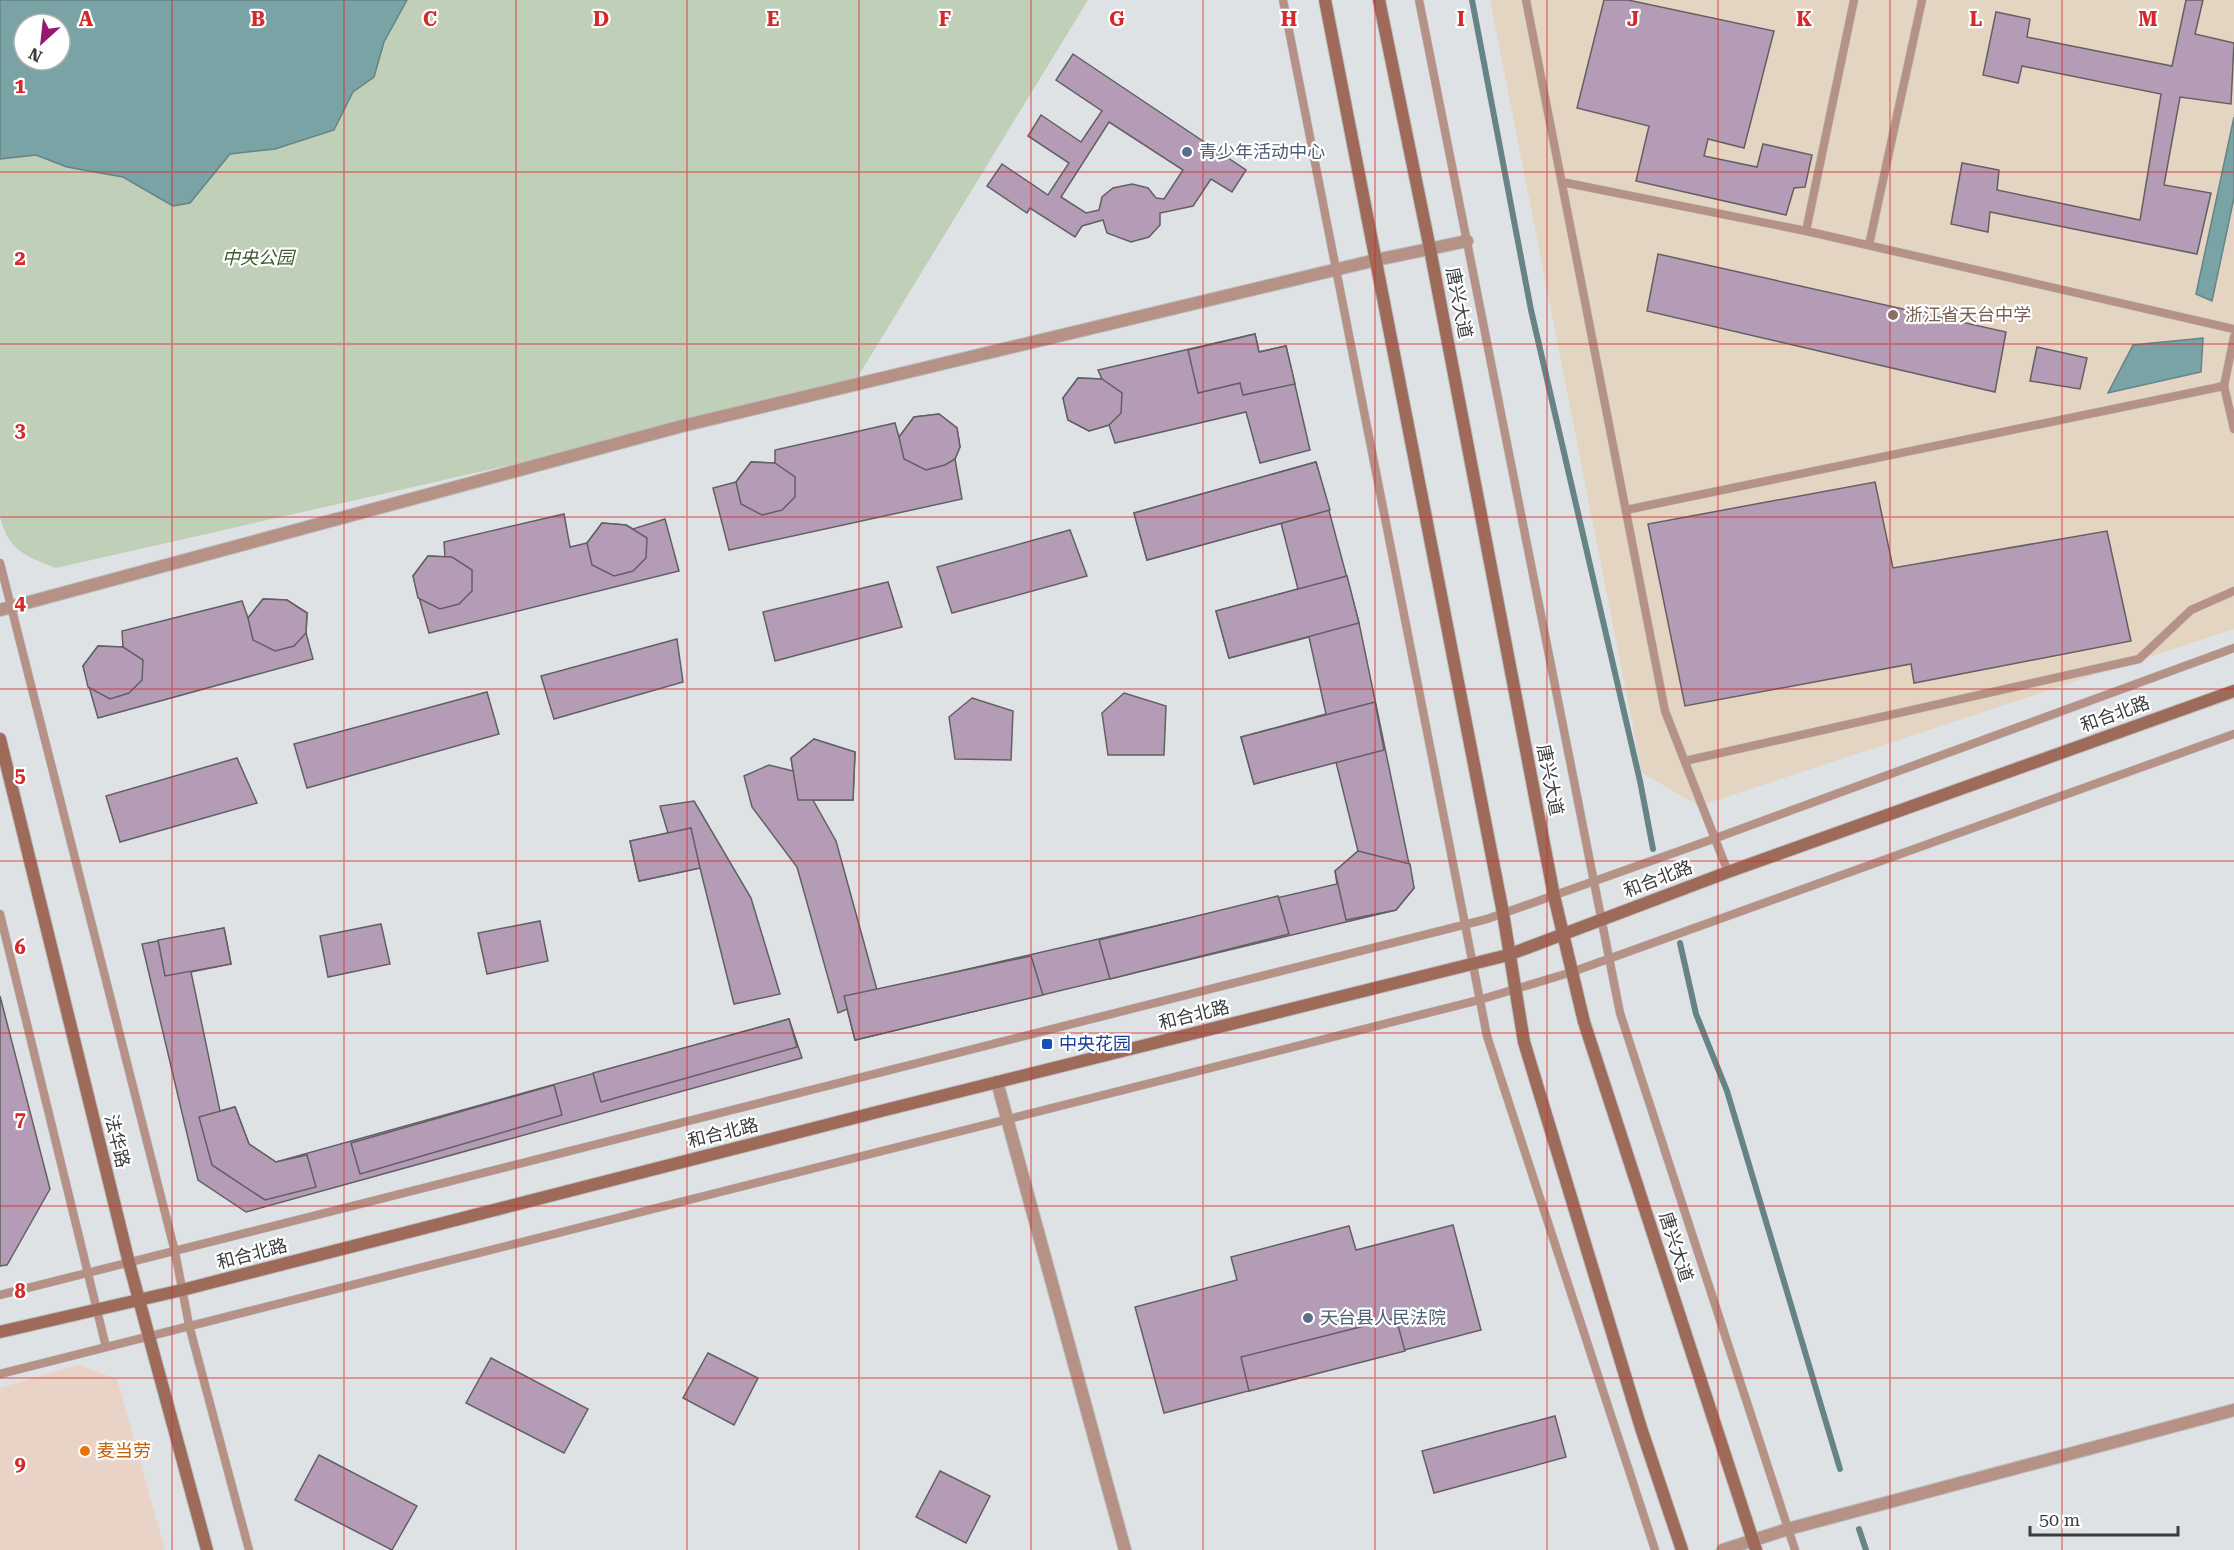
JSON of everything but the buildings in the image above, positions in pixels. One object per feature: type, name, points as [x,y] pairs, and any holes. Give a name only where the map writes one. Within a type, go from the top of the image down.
[{"type":"main road","points":[[1325,0],[1503,913],[1508,955],[1524,1042],[1641,1428],[1682,1550]]},
{"type":"main road","name":"唐兴大道","points":[[1379,0],[1430,249],[1563,936],[1584,1022],[1754,1545]]},
{"type":"main road","name":"和合北路","points":[[0,1332],[182,1290],[997,1082],[1508,955],[1728,872],[2234,691]]},
{"type":"main road","name":"法华路","points":[[0,740],[129,1263],[207,1550]]},
{"type":"street","points":[[6,609],[682,426],[1376,260],[1467,241]]},
{"type":"street","points":[[997,1082],[1125,1550]]},
{"type":"street","points":[[1723,1550],[1754,1545],[1788,1529],[2234,1410]]},
{"type":"lane","points":[[1283,0],[1487,1036],[1655,1550]]},
{"type":"lane","points":[[1419,0],[1620,1012],[1795,1550]]},
{"type":"lane","points":[[1526,0],[1665,711],[1728,872]]},
{"type":"lane","points":[[1806,231],[1854,0]]},
{"type":"lane","points":[[1869,245],[1922,0]]},
{"type":"lane","points":[[1562,182],[1806,231],[2234,328]]},
{"type":"lane","points":[[2234,337],[2224,386],[2234,429]]},
{"type":"lane","points":[[1626,510],[2224,386]]},
{"type":"lane","points":[[0,563],[6,609],[175,1252],[189,1325],[249,1550]]},
{"type":"lane","points":[[1685,761],[2139,659],[2191,610],[2234,591]]},
{"type":"lane","points":[[0,1295],[1464,925],[1554,897],[2234,648]]},
{"type":"lane","points":[[0,1374],[1479,1000],[1572,972],[2234,734]]},
{"type":"lane","points":[[0,914],[106,1347]]},
{"type":"shaded area","name":"浙江省天台中学","points":[[1490,0],[2234,0],[2234,629],[1699,806],[1642,773]]},
{"type":"shaded area","points":[[78,1365],[117,1379],[165,1550],[0,1550],[0,1388]]},
{"type":"green space","name":"中央公园","points":[[0,0],[1088,0],[854,383],[682,426],[56,568],[20,551],[8,538],[0,517]]},
{"type":"water","points":[[0,0],[407,0],[384,42],[374,77],[353,92],[334,130],[275,149],[230,154],[190,203],[173,206],[123,177],[67,167],[36,155],[0,159]]},
{"type":"water","points":[[2234,117],[2234,198],[2212,301],[2196,294]]},
{"type":"water","points":[[2203,338],[2201,372],[2108,393],[2133,345]]},
{"type":"waterway","points":[[1472,0],[1531,310],[1640,781],[1653,849]]},
{"type":"waterway","points":[[1680,943],[1696,1014],[1727,1091],[1840,1469]]},
{"type":"waterway","points":[[1859,1529],[1866,1550]]},
{"type":"place","name":"青少年活动中心","points":[[1187,152]]},
{"type":"place","name":"浙江省天台中学","points":[[1893,315]]},
{"type":"place","name":"中央花园","points":[[1047,1044]]},
{"type":"place","name":"天台县人民法院","points":[[1308,1318]]},
{"type":"place","name":"麦当劳","points":[[85,1451]]}]
